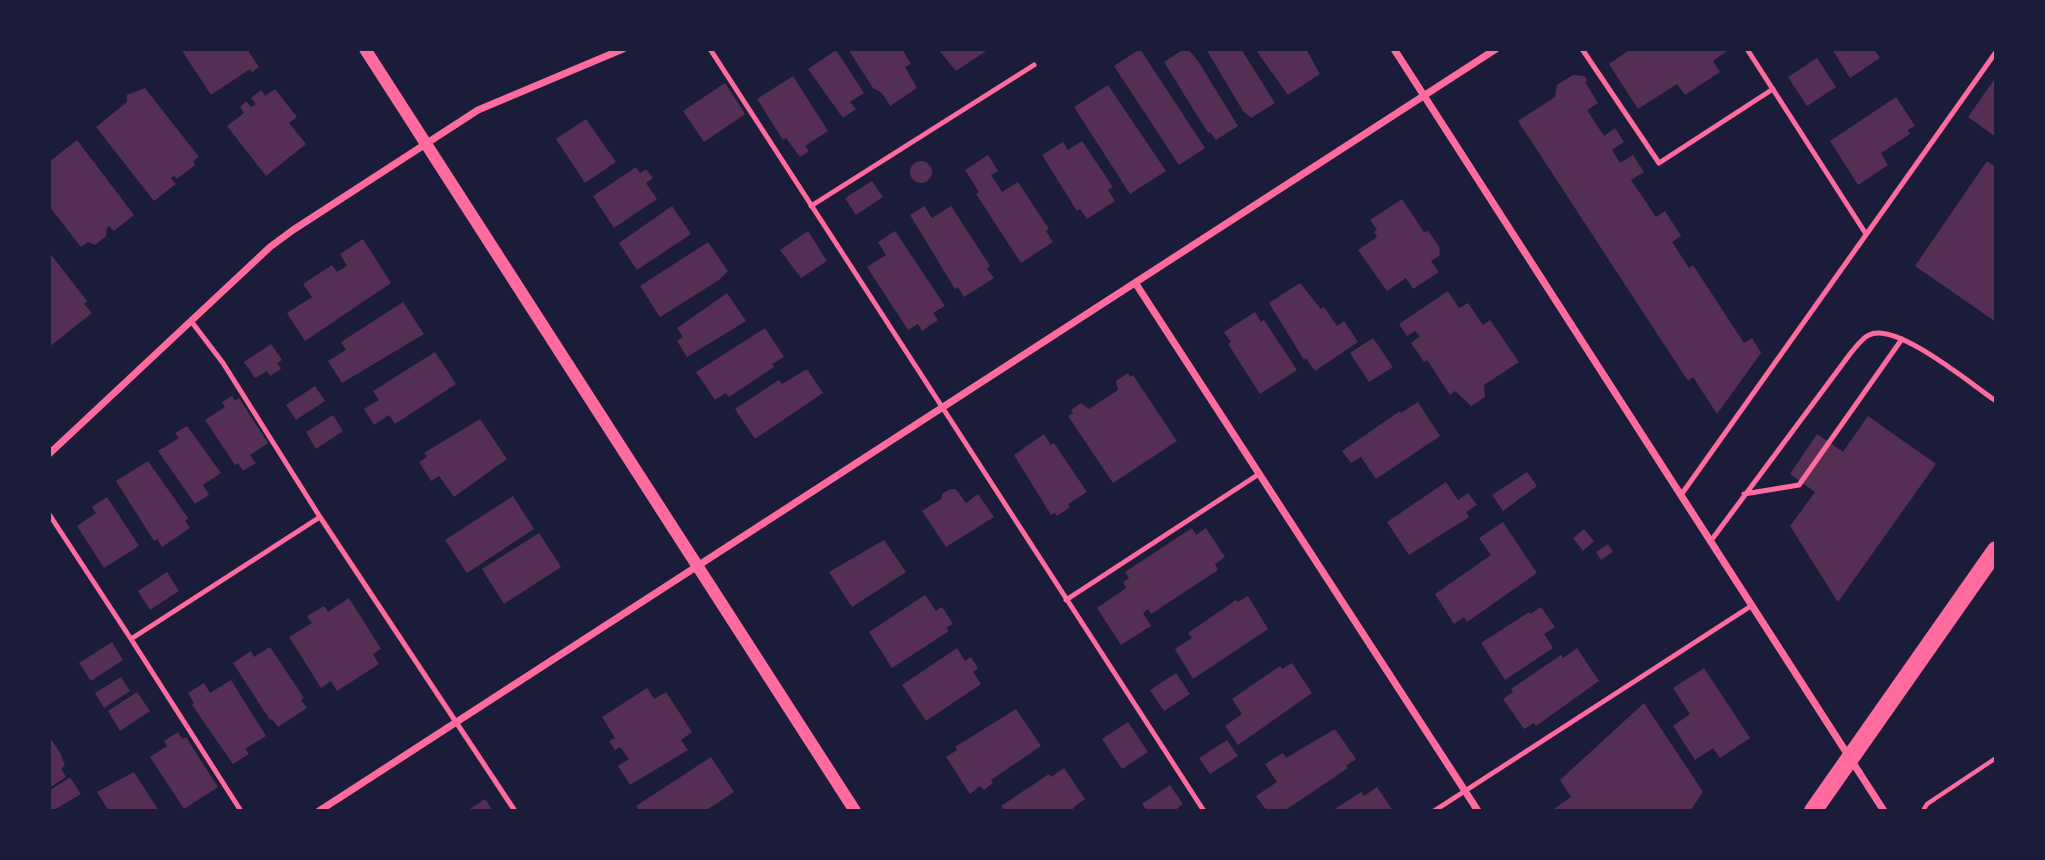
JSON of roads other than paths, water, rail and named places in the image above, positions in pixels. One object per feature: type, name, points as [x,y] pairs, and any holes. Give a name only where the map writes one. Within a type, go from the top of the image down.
[{"type":"main road","points":[[1813,811],[1996,550]]},
{"type":"street","points":[[365,49],[855,811]]},
{"type":"street","points":[[49,454],[285,236],[478,110],[623,49]]},
{"type":"street","points":[[1394,49],[1884,811]]},
{"type":"street","points":[[318,811],[1496,49]]},
{"type":"street","points":[[1136,284],[1478,811]]},
{"type":"lane","points":[[710,49],[1204,811]]},
{"type":"lane","points":[[1582,49],[1659,163],[1773,89]]},
{"type":"lane","points":[[1747,49],[1866,234]]},
{"type":"lane","points":[[1681,495],[1996,52]]},
{"type":"lane","points":[[811,206],[1034,65]]},
{"type":"lane","points":[[191,321],[223,363],[320,517],[515,811]]},
{"type":"lane","points":[[1710,542],[1850,354],[1869,335],[1886,332],[1902,339],[1996,401]]},
{"type":"lane","points":[[1744,494],[1799,485],[1902,339]]},
{"type":"lane","points":[[1066,600],[1259,474]]},
{"type":"lane","points":[[49,514],[241,811]]},
{"type":"lane","points":[[131,639],[320,517]]},
{"type":"lane","points":[[1434,811],[1751,606]]}]
